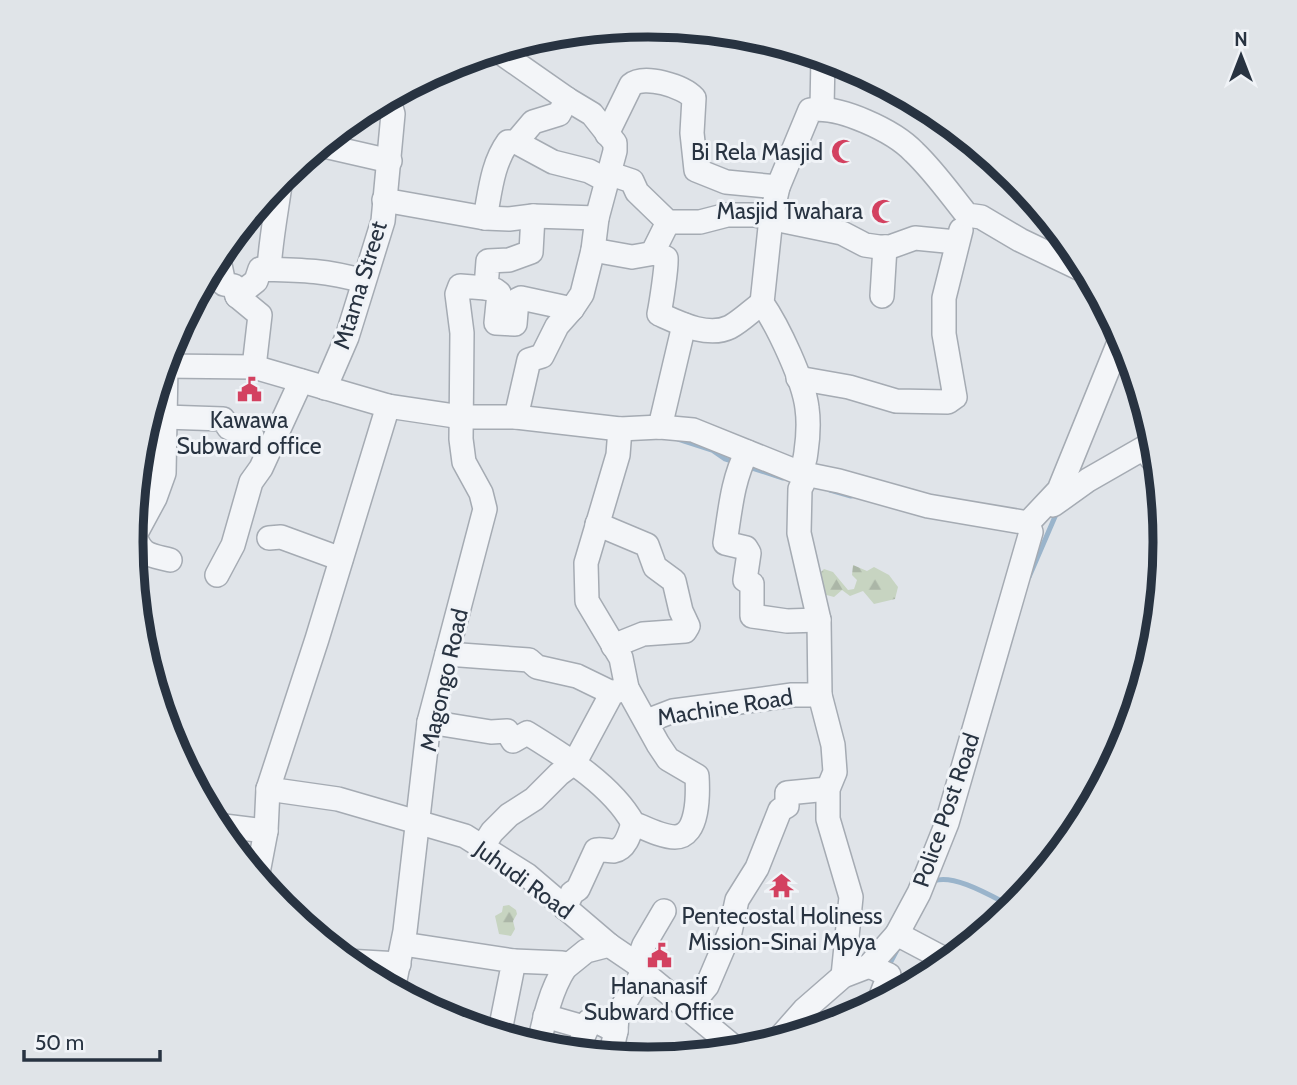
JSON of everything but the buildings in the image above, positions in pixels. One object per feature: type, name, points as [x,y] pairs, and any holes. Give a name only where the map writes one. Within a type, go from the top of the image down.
[{"type":"street","points":[[507,57],[592,114],[615,143],[582,294],[557,327],[542,356],[529,360],[516,417]]},
{"type":"street","points":[[822,108],[823,68]]},
{"type":"street","points":[[607,134],[631,85],[636,80],[647,79],[689,93],[694,98],[692,133],[696,170],[726,181],[778,187]]},
{"type":"street","points":[[516,142],[533,122],[559,114],[567,99]]},
{"type":"street","name":"Mtama Street","points":[[325,388],[347,337],[383,220],[390,161],[391,108]]},
{"type":"street","points":[[843,976],[851,897],[828,819],[828,789],[835,772],[833,745],[820,695],[819,620],[799,533],[800,489],[803,483],[800,473],[806,455],[807,408],[798,378],[772,317],[762,303],[771,218],[778,187],[810,110],[822,108],[858,118],[895,137],[913,150],[967,215],[981,217],[1020,240],[1070,264]]},
{"type":"street","points":[[485,218],[497,162],[508,142],[516,142],[554,162],[632,181],[638,192],[668,222],[699,222],[727,215],[771,218],[842,233],[864,245],[885,247],[915,238],[956,242]]},
{"type":"street","points":[[333,148],[390,161]]},
{"type":"street","points":[[269,269],[271,229],[275,222],[278,199]]},
{"type":"street","points":[[384,200],[485,218],[597,218]]},
{"type":"street","points":[[798,378],[849,387],[896,401],[948,402],[956,397],[944,334],[944,298],[956,242],[967,215]]},
{"type":"street","points":[[533,216],[531,252],[509,260],[488,261],[486,288],[499,293],[496,323],[515,324],[517,300],[521,298],[572,309]]},
{"type":"street","points":[[654,253],[668,222]]},
{"type":"street","points":[[882,296],[885,247]]},
{"type":"street","points":[[593,250],[632,257],[654,253],[666,258],[659,314],[684,325],[714,331],[728,328],[762,303]]},
{"type":"street","points":[[237,296],[256,281],[259,269],[298,268],[363,281]]},
{"type":"street","points":[[220,274],[224,284],[234,286],[237,296],[260,315],[254,367]]},
{"type":"street","name":"Magongo Road","points":[[395,980],[419,823],[429,722],[485,509],[481,493],[464,462],[461,439],[462,333],[457,294],[460,286],[486,288]]},
{"type":"street","points":[[660,427],[684,325]]},
{"type":"street","points":[[1028,523],[1059,490],[1116,349]]},
{"type":"street","points":[[175,366],[254,367],[387,406],[462,416],[516,417],[620,429],[660,427],[693,430],[800,473],[928,506],[1028,523],[1088,481],[1146,448]]},
{"type":"street","points":[[217,575],[233,545],[251,482],[261,468],[300,381]]},
{"type":"street","points":[[259,865],[266,831],[268,789],[387,406]]},
{"type":"street","points":[[144,516],[155,498],[164,473],[158,425],[223,419],[229,428],[252,436]]},
{"type":"street","name":"Machine Road","points":[[620,429],[618,455],[586,563],[587,601],[621,657],[620,691],[647,721],[673,711],[792,695],[820,695]]},
{"type":"street","points":[[747,452],[735,485],[725,543],[746,548],[749,553],[745,580],[752,584],[752,615],[787,621],[819,620]]},
{"type":"street","name":"Police Post Road","points":[[788,1028],[804,1010],[843,976],[869,966],[897,934],[919,894],[947,823],[1031,532],[1028,523]]},
{"type":"street","points":[[597,524],[647,545],[655,567],[674,581],[681,611],[688,626],[685,631],[643,634],[613,646]]},
{"type":"street","points":[[269,538],[281,537],[341,559]]},
{"type":"street","points":[[143,551],[170,560]]},
{"type":"street","points":[[447,654],[529,660],[537,667],[577,676],[620,691],[575,762],[534,799],[509,816],[492,832],[483,846]]},
{"type":"street","points":[[429,722],[491,732],[507,731],[513,741],[527,733],[575,762],[625,810],[633,823],[673,837],[683,836],[691,830],[698,797],[697,776],[668,759],[647,721]]},
{"type":"street","name":"Juhudi Road","points":[[268,789],[338,799],[465,836],[527,876],[728,1042]]},
{"type":"street","points":[[688,1009],[707,986],[730,932],[737,900],[757,868],[780,810],[787,806],[787,793],[828,789]]},
{"type":"street","points":[[565,908],[572,892],[578,889],[596,850],[614,851],[620,848],[628,840],[633,823]]},
{"type":"street","points":[[231,827],[266,831]]},
{"type":"street","points":[[613,1047],[617,1016],[640,968],[644,945],[664,911]]},
{"type":"street","points":[[897,934],[939,956]]},
{"type":"street","points":[[540,1037],[545,1016],[565,968],[586,951],[609,945]]},
{"type":"street","points":[[362,959],[401,954],[562,963],[565,968]]},
{"type":"street","points":[[501,1026],[514,961]]},
{"type":"street","points":[[869,966],[889,975],[883,990]]},
{"type":"street","points":[[545,1016],[587,1028]]},
{"type":"street","points":[[580,1044],[589,1021],[594,1020],[617,1031]]},
{"type":"green space","points":[[853,565],[867,571],[874,567],[889,575],[898,587],[895,599],[874,604],[863,591],[850,596],[842,590],[834,597],[819,593],[818,575],[824,569],[833,572],[848,590],[854,589],[857,580],[852,575]]},
{"type":"green space","points":[[509,905],[517,914],[511,936],[499,934],[495,916],[502,912],[503,906]]},
{"type":"waterway","points":[[678,439],[712,450],[737,463]]},
{"type":"waterway","points":[[746,466],[783,478]]},
{"type":"waterway","points":[[830,490],[851,496]]},
{"type":"waterway","points":[[1029,577],[1057,512]]},
{"type":"waterway","points":[[934,881],[943,879],[964,884],[1004,902]]},
{"type":"waterway","points":[[888,967],[898,948]]},
{"type":"place","name":"Bi Rela Masjid","points":[[843,152]]},
{"type":"place","name":"Masjid Twahara","points":[[883,211]]},
{"type":"place","name":"Kawawa Subward office","points":[[249,390]]},
{"type":"place","name":"Pentecostal Holiness Mission-Sinai Mpya","points":[[782,886]]},
{"type":"place","name":"Hananasif Subward Office","points":[[659,956]]}]
